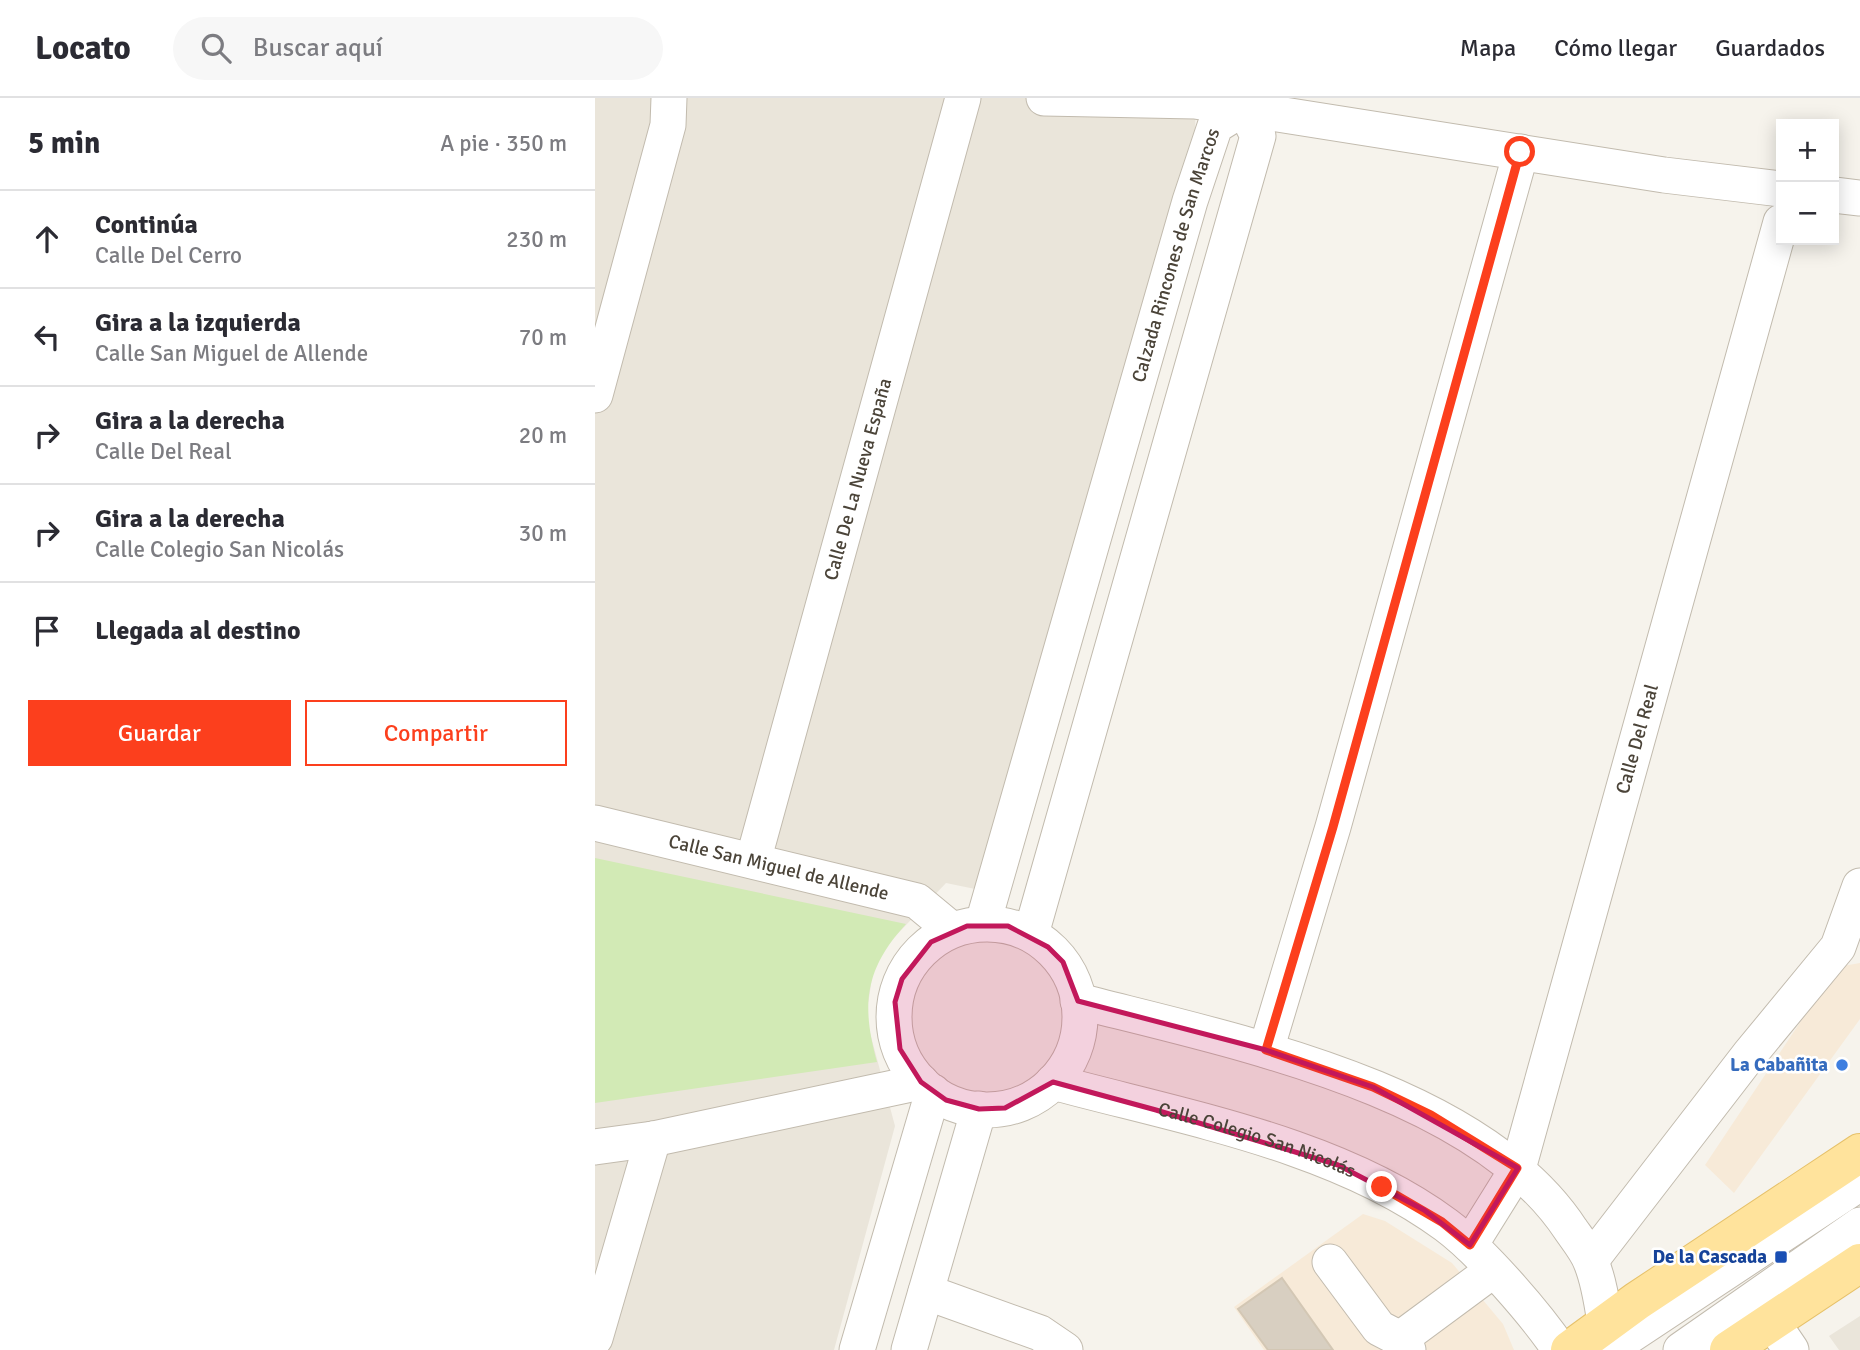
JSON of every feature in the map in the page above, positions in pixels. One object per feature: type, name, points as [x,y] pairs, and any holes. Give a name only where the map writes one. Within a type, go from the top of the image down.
[{"type":"main road","points":[[1570,1350],[1612,1337],[1860,1153]]},
{"type":"main road","points":[[1729,1350],[1782,1336],[1860,1263]]},
{"type":"street","points":[[596,390],[668,125],[669,98]]},
{"type":"street","name":"Calle De La Nueva España","points":[[753,861],[963,98]]},
{"type":"street","points":[[1044,98],[1245,103],[1664,175],[1776,188]]},
{"type":"street","name":"Calzada Rincones de San Marcos","points":[[967,927],[1215,126],[1245,103],[1258,136],[1031,934]]},
{"type":"street","points":[[1266,1050],[1333,827],[1521,152]]},
{"type":"street","points":[[1839,196],[1860,198]]},
{"type":"street","name":"Calle Del Real","points":[[1481,1258],[1517,1168],[1776,240]]},
{"type":"street","name":"Calle San Miguel de Allende","points":[[595,823],[917,901],[967,927]]},
{"type":"street","points":[[1591,1260],[1749,1055],[1849,946],[1860,886]]},
{"type":"street","points":[[1008,926],[1031,934],[1062,962],[1079,1001],[1076,1045],[1067,1065],[1053,1082],[1031,1098],[1005,1108],[979,1109],[961,1106],[927,1087],[900,1049],[895,1026],[895,1002],[902,979],[914,959],[931,942],[967,927],[1008,926]]},
{"type":"street","points":[[1079,1001],[1266,1050],[1373,1087],[1431,1115],[1517,1168],[1534,1182],[1560,1214],[1591,1260],[1612,1337],[1860,1182]]},
{"type":"street","name":"Calle Colegio San Nicolás","points":[[1053,1082],[1270,1141],[1338,1166],[1423,1210],[1481,1258],[1560,1350]]},
{"type":"street","points":[[595,1147],[653,1139],[927,1087]]},
{"type":"street","points":[[857,1350],[927,1087]]},
{"type":"street","points":[[909,1350],[979,1109]]},
{"type":"street","points":[[595,1338],[653,1139]]},
{"type":"street","points":[[1681,1350],[1860,1225]]},
{"type":"street","points":[[1330,1262],[1379,1328],[1404,1345],[1481,1258]]},
{"type":"street","points":[[926,1292],[1040,1333],[1065,1350]]},
{"type":"highlighted area","points":[[967,926],[1008,926],[1048,947],[1063,962],[1078,1001],[1266,1050],[1373,1087],[1518,1168],[1470,1245],[1424,1210],[1338,1165],[1156,1110],[1053,1082],[1005,1108],[979,1109],[946,1100],[921,1082],[900,1049],[895,1002],[902,979],[931,942]]},
{"type":"shaded area","points":[[595,98],[1196,98],[1195,131],[980,890],[946,883],[887,945],[873,971],[866,1018],[895,1126],[834,1350],[595,1350]]},
{"type":"shaded area","points":[[1860,963],[1860,1019],[1734,1193],[1705,1165],[1837,967]]},
{"type":"shaded area","points":[[1363,1214],[1385,1221],[1452,1263],[1503,1324],[1514,1350],[1264,1350],[1234,1307]]},
{"type":"shaded area","points":[[1860,1316],[1860,1350],[1839,1350],[1829,1336]]},
{"type":"green space","points":[[595,858],[906,924],[882,956],[870,988],[869,1022],[877,1062],[595,1103]]},
{"type":"building","points":[[1282,1278],[1333,1350],[1268,1350],[1238,1309]]},
{"type":"place","name":"La Cabañita","points":[[1842,1065]]},
{"type":"place","name":"De la Cascada","points":[[1781,1257]]},
{"type":"route","points":[[1382,1187],[1442,1222],[1470,1245],[1517,1168],[1431,1115],[1373,1087],[1266,1050],[1333,827],[1520,152]]}]
